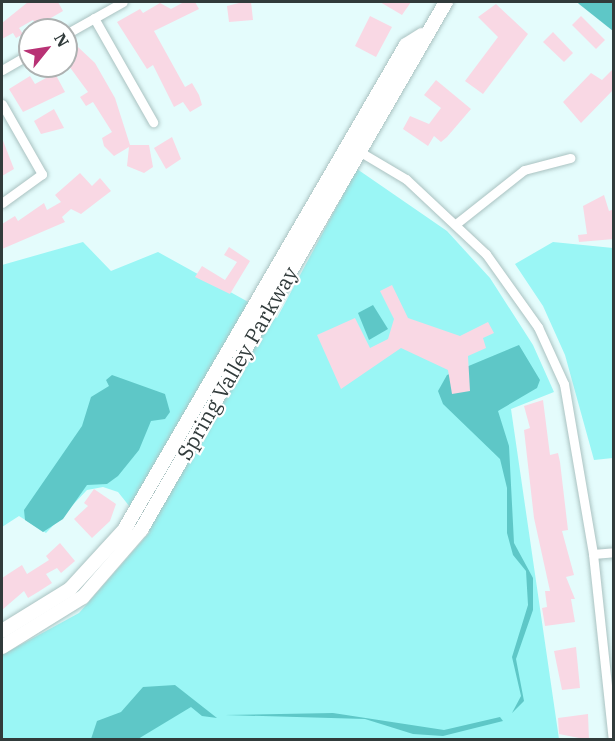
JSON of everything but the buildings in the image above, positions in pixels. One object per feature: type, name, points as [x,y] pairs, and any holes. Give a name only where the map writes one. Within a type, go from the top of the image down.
[{"type":"street","points":[[78,27],[123,2]]},
{"type":"street","name":"Spring Valley Parkway","points":[[2,647],[83,597],[141,530],[353,148],[406,45],[422,35],[446,2]]},
{"type":"street","points":[[94,18],[153,122]]},
{"type":"street","points":[[2,70],[18,61]]},
{"type":"street","points":[[2,104],[42,174],[2,203]]},
{"type":"street","points":[[353,148],[406,179],[457,223],[538,327],[564,384],[593,554],[613,740]]},
{"type":"street","name":"Spring Valley Parkway","points":[[2,631],[70,589],[124,530],[353,148]]},
{"type":"street","points":[[457,223],[524,170],[570,158]]},
{"type":"street","points":[[593,554],[614,552]]},
{"type":"shaded area","points":[[577,2],[613,2],[613,31],[579,4]]},
{"type":"shaded area","points":[[357,169],[447,231],[490,278],[533,345],[554,392],[511,409],[559,739],[2,739],[2,655],[79,613],[150,532],[118,492],[103,487],[87,490],[46,533],[19,516],[2,527],[2,265],[83,242],[111,271],[158,252],[277,318]]},
{"type":"shaded area","points":[[553,242],[613,248],[613,458],[594,460],[565,355],[543,306],[515,264]]},
{"type":"shaded area","points":[[373,305],[388,329],[369,340],[358,313]]},
{"type":"shaded area","points":[[519,345],[540,380],[537,388],[498,411],[509,446],[514,543],[533,578],[533,610],[516,659],[524,701],[512,713],[521,696],[512,657],[528,605],[526,571],[513,555],[507,533],[507,488],[500,459],[443,404],[438,391],[447,375]]},
{"type":"shaded area","points":[[112,375],[165,394],[170,412],[165,419],[151,421],[139,450],[118,476],[107,484],[87,485],[63,519],[43,532],[25,520],[24,510],[82,426],[91,397],[109,386],[106,380]]},
{"type":"shaded area","points":[[175,685],[217,718],[202,716],[191,707],[138,739],[91,739],[97,721],[121,712],[143,687]]},
{"type":"shaded area","points":[[333,713],[444,730],[500,717],[503,721],[443,736],[413,734],[365,719],[225,715]]}]
